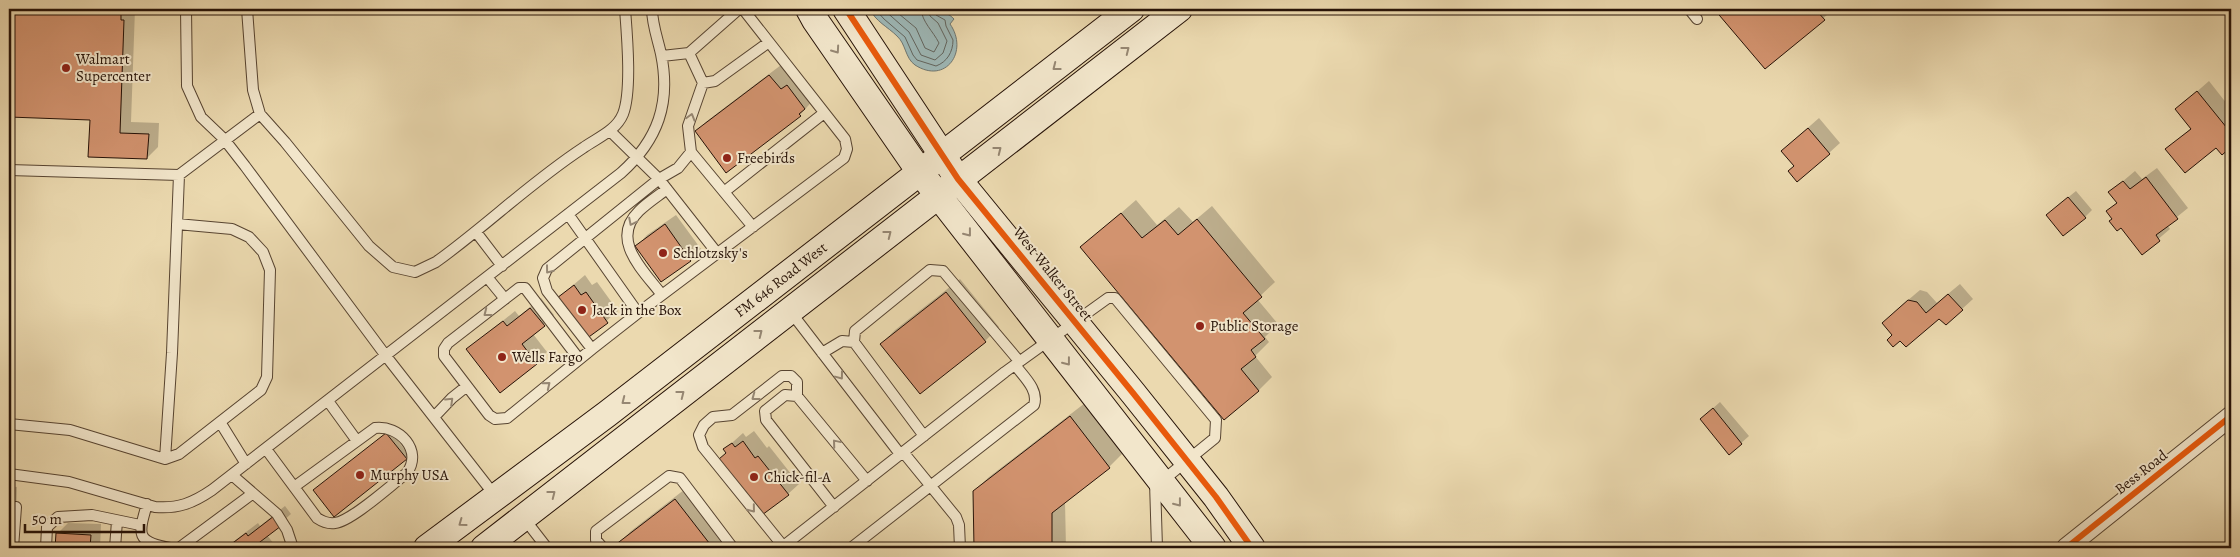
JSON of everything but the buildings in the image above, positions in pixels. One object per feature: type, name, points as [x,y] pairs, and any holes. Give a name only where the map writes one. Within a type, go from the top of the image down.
[{"type":"main road","points":[[810,9],[815,20],[920,172],[1213,548]]},
{"type":"main road","name":"West Walker Street","points":[[846,9],[958,179],[1188,462],[1252,548]]},
{"type":"main road","name":"FM 646 Road West","points":[[427,548],[497,498],[1131,9]]},
{"type":"main road","name":"FM 646 Road West","points":[[497,542],[523,517],[1179,9]]},
{"type":"street","name":"Bess Road","points":[[2066,548],[2231,416]]},
{"type":"lane","points":[[186,9],[187,86],[201,117],[224,139],[386,356],[497,498]]},
{"type":"lane","points":[[247,9],[252,90],[260,114],[369,246],[393,267],[415,272],[436,262],[476,232],[559,163],[610,131],[622,116],[627,97],[626,9]]},
{"type":"lane","points":[[9,474],[69,482],[146,504],[168,508],[184,506],[196,501],[232,475],[638,158],[656,129],[662,112],[665,78],[652,9]]},
{"type":"lane","points":[[662,56],[689,53],[738,9]]},
{"type":"lane","points":[[579,359],[524,288],[518,288],[448,343],[444,349],[444,356],[490,415],[495,419],[506,418],[638,313],[844,158],[847,149],[845,139],[743,9]]},
{"type":"lane","points":[[1690,9],[1697,19]]},
{"type":"lane","points":[[703,83],[715,81],[770,42]]},
{"type":"lane","points":[[689,53],[703,83],[688,126],[691,152],[753,227]]},
{"type":"lane","points":[[724,192],[824,112]]},
{"type":"lane","points":[[9,170],[179,175],[224,139],[260,114]]},
{"type":"lane","points":[[610,131],[659,179],[717,254]]},
{"type":"lane","points":[[592,349],[547,291],[543,278],[547,269],[659,179],[678,168],[691,152]]},
{"type":"lane","points":[[165,459],[172,353],[179,175]]},
{"type":"lane","points":[[662,295],[632,256],[628,248],[627,239],[628,230],[638,211],[667,189]]},
{"type":"lane","points":[[568,214],[638,313]]},
{"type":"lane","points":[[9,424],[70,430],[165,459],[179,454],[261,390],[267,377],[270,270],[263,252],[249,237],[232,229],[177,224]]},
{"type":"lane","points":[[476,232],[502,266]]},
{"type":"lane","points":[[851,548],[1034,405],[1037,398],[1017,363],[943,271],[930,270],[855,331],[854,342],[924,436]]},
{"type":"lane","points":[[487,277],[505,299]]},
{"type":"lane","points":[[867,481],[797,396],[797,382],[791,376],[782,376],[732,415],[714,417],[704,425],[699,435],[703,446],[782,547],[867,481],[1017,363],[1108,298],[1114,298],[1216,420],[1215,438],[1188,462],[1158,477],[1157,548]]},
{"type":"lane","points":[[790,310],[902,453],[956,517],[959,525],[960,548]]},
{"type":"lane","points":[[822,353],[842,341],[854,342]]},
{"type":"lane","points":[[434,417],[452,398],[467,386]]},
{"type":"lane","points":[[797,396],[785,395],[765,411],[766,420],[834,506]]},
{"type":"lane","points":[[328,401],[357,441]]},
{"type":"lane","points":[[220,422],[246,464]]},
{"type":"lane","points":[[266,449],[294,487],[317,518],[325,523],[337,523],[349,518],[407,473],[413,464],[412,453],[407,442],[394,430],[385,427],[375,428],[294,487]]},
{"type":"lane","points":[[232,475],[277,514],[287,530],[293,548]]},
{"type":"lane","points":[[603,548],[596,540],[596,530],[670,476],[680,478],[733,548]]},
{"type":"lane","points":[[179,548],[252,494]]},
{"type":"lane","points":[[146,504],[140,525],[142,536],[150,546],[170,548]]},
{"type":"lane","points":[[13,548],[16,506]]},
{"type":"lane","points":[[46,548],[48,527],[58,517],[92,515],[140,525]]},
{"type":"lane","points":[[523,517],[547,548]]},
{"type":"lane","points":[[115,548],[117,521]]},
{"type":"water","points":[[927,8],[947,14],[954,19],[950,24],[955,34],[957,45],[951,62],[945,68],[936,71],[926,70],[915,65],[909,59],[900,39],[878,20],[870,9]]},
{"type":"cycle path","points":[[846,9],[958,179],[1216,497],[1252,548]]},
{"type":"cycle path","points":[[2066,548],[2231,416]]},
{"type":"place","name":"Walmart Supercenter","points":[[66,68]]},
{"type":"place","name":"Freebirds","points":[[727,158]]},
{"type":"place","name":"Schlotzsky's","points":[[663,253]]},
{"type":"place","name":"Jack in the Box","points":[[582,310]]},
{"type":"place","name":"Public Storage","points":[[1200,326]]},
{"type":"place","name":"Wells Fargo","points":[[502,357]]},
{"type":"place","name":"Murphy USA","points":[[360,475]]},
{"type":"place","name":"Chick-fil-A","points":[[754,477]]}]
